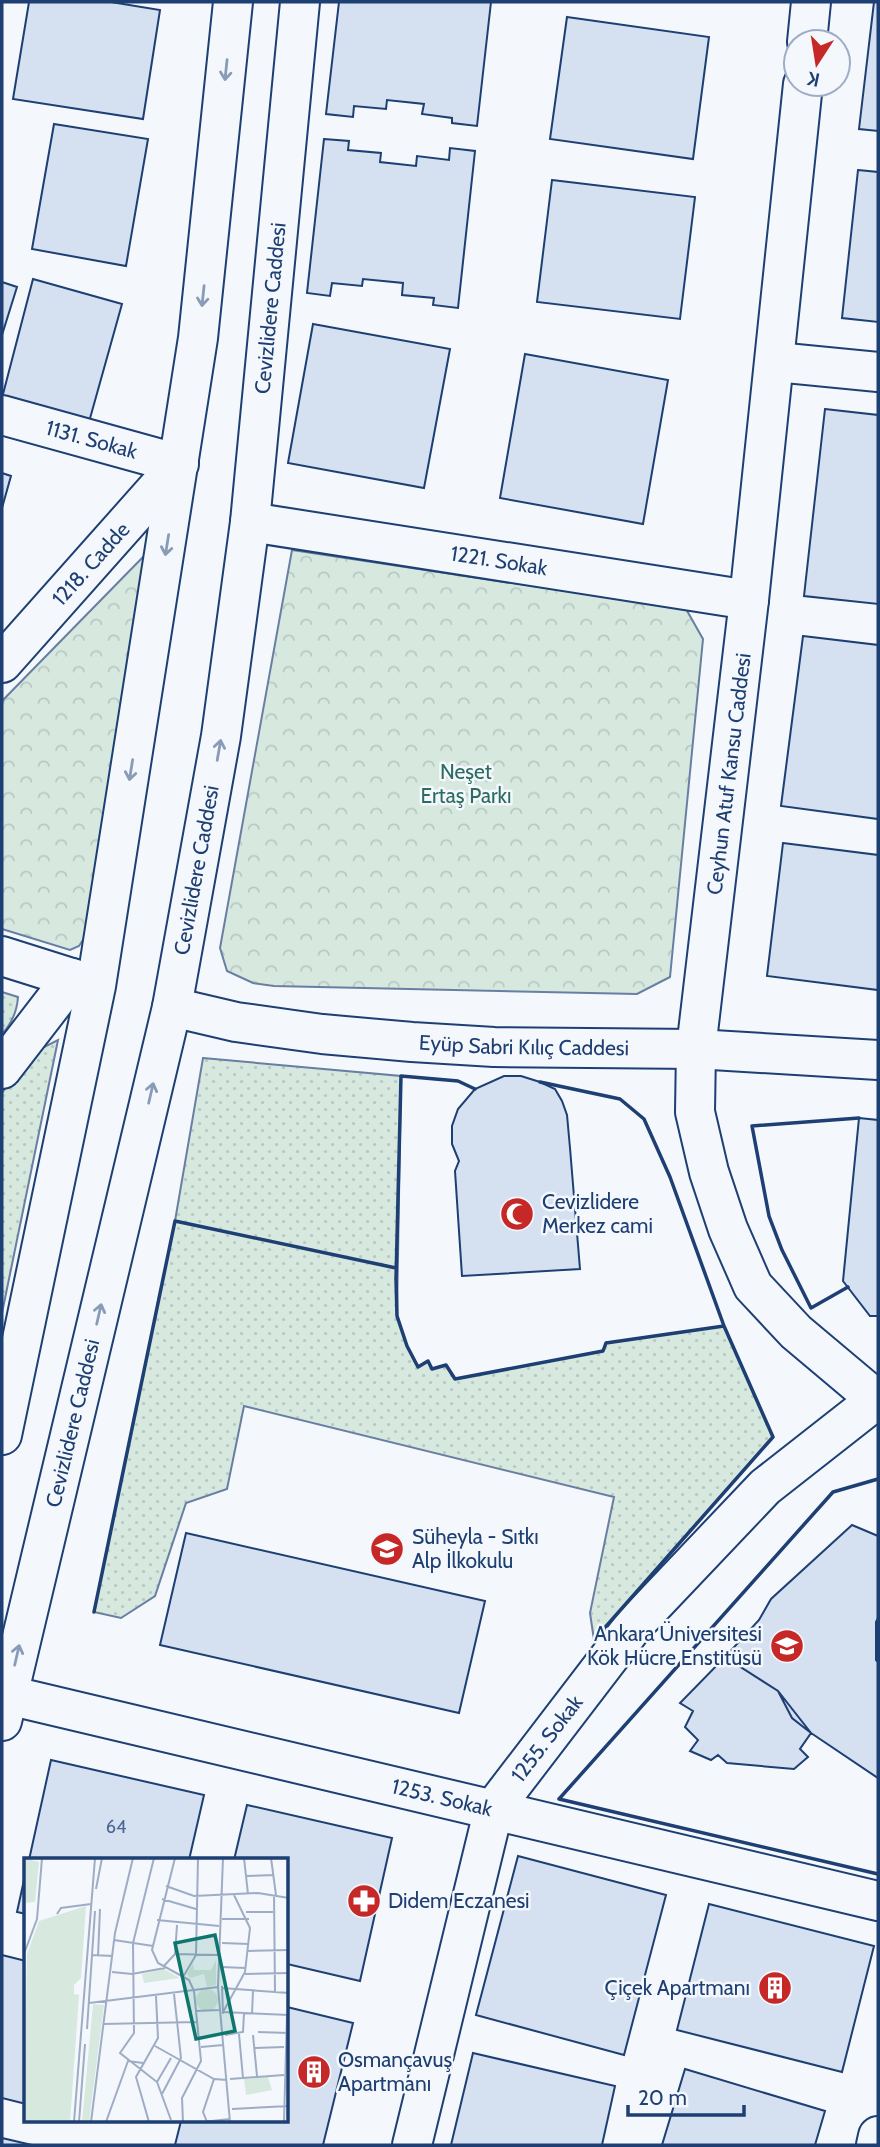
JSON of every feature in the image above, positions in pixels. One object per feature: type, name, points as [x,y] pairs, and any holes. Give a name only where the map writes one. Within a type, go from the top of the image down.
[{"type":"street","points":[[2,1429],[180,464],[198,338],[233,2]]},
{"type":"street","name":"Cevizlidere Caddesi","points":[[5,1708],[172,1007],[221,736],[250,522],[300,2]]},
{"type":"street","points":[[808,28],[811,2]]},
{"type":"street","name":"Ceyhun Atuf Kansu Caddesi","points":[[802,98],[776,362],[696,1049],[695,1112],[709,1172],[728,1229],[753,1286],[796,1332],[877,1401]]},
{"type":"street","points":[[776,362],[878,372]]},
{"type":"street","name":"1131. Sokak","points":[[2,415],[180,464]]},
{"type":"street","name":"1218. Cadde","points":[[2,663],[180,464]]},
{"type":"street","name":"1221. Sokak","points":[[250,522],[749,600]]},
{"type":"street","points":[[2,956],[84,982]]},
{"type":"street","points":[[2,1069],[84,982]]},
{"type":"street","name":"Eyüp Sabri Kılıç Caddesi","points":[[172,1007],[236,1022],[323,1034],[412,1042],[506,1047],[696,1049],[878,1060]]},
{"type":"street","name":"1255. Sokak","points":[[412,2145],[494,1808],[634,1625],[765,1487],[877,1401]]},
{"type":"street","name":"1253. Sokak","points":[[5,1708],[494,1808],[878,1901]]},
{"type":"street","points":[[876,2145],[878,2136]]},
{"type":"green space","name":"Neşet Ertaş Parkı","points":[[292,550],[686,609],[703,639],[670,977],[637,994],[274,986],[253,983],[227,971],[220,948]]},
{"type":"green space","points":[[144,556],[85,937],[79,946],[70,950],[2,929],[2,701]]},
{"type":"green space","points":[[2,992],[18,997],[13,1017],[2,1034]]},
{"type":"green space","points":[[58,1040],[2,1313],[2,1093],[30,1054]]},
{"type":"green space","points":[[203,1058],[401,1076],[397,1316],[407,1346],[418,1367],[428,1361],[432,1369],[446,1365],[455,1379],[603,1351],[606,1343],[724,1326],[773,1437],[594,1640],[590,1613],[614,1497],[244,1406],[227,1489],[186,1503],[155,1596],[121,1618],[94,1612],[175,1221]]},
{"type":"building","points":[[29,2],[111,2],[160,10],[143,119],[13,99]]},
{"type":"building","points":[[339,2],[491,2],[477,126],[452,123],[452,118],[422,114],[424,104],[387,100],[386,109],[354,106],[353,117],[326,114]]},
{"type":"building","points":[[874,2],[878,2],[878,131],[859,129]]},
{"type":"building","points":[[567,17],[709,37],[693,159],[550,139]]},
{"type":"building","points":[[54,124],[148,139],[126,266],[32,249]]},
{"type":"building","points":[[324,139],[349,141],[348,150],[381,153],[380,162],[416,166],[417,156],[449,160],[450,148],[475,151],[458,308],[433,305],[434,298],[402,295],[403,283],[363,279],[362,286],[332,283],[330,296],[307,293]]},
{"type":"building","points":[[858,170],[878,172],[878,322],[842,318]]},
{"type":"building","points":[[552,180],[695,197],[680,319],[537,302]]},
{"type":"building","points":[[33,279],[122,304],[89,422],[2,398]]},
{"type":"building","points":[[2,282],[17,287],[2,335]]},
{"type":"building","points":[[313,324],[450,349],[424,488],[288,463]]},
{"type":"building","points":[[525,354],[668,380],[643,524],[500,498]]},
{"type":"building","points":[[825,409],[878,415],[878,604],[804,596]]},
{"type":"building","points":[[2,473],[11,476],[2,508]]},
{"type":"building","points":[[803,636],[878,645],[878,819],[781,806]]},
{"type":"building","points":[[783,843],[878,855],[878,990],[767,976]]},
{"type":"building","name":"Cevizlidere Merkez cami","points":[[504,1076],[521,1076],[540,1082],[555,1089],[562,1101],[567,1115],[580,1269],[462,1276],[455,1171],[459,1161],[452,1144],[452,1126],[458,1109],[475,1089]]},
{"type":"building","points":[[859,1118],[878,1120],[878,1316],[870,1316],[843,1281]]},
{"type":"building","name":"Ankara Üniversitesi Kök Hücre Enstitüsü","points":[[852,1525],[878,1536],[878,1778],[792,1718],[778,1691],[725,1657],[759,1620],[771,1599]]},
{"type":"building","points":[[186,1533],[485,1601],[459,1713],[160,1645]]},
{"type":"building","points":[[725,1657],[778,1691],[811,1733],[800,1749],[808,1757],[794,1769],[727,1763],[718,1755],[711,1760],[690,1751],[698,1740],[685,1727],[693,1711],[680,1703]]},
{"type":"building","points":[[51,1760],[204,1795],[189,1858],[29,1858]]},
{"type":"building","points":[[247,1805],[392,1838],[360,1981],[289,1964],[289,1858],[234,1858]]},
{"type":"building","points":[[518,1856],[666,1895],[624,2055],[476,2015]]},
{"type":"building","points":[[24,1880],[24,1914],[17,1912]]},
{"type":"building","name":"Çiçek Apartmanı","points":[[709,1904],[874,1946],[842,2072],[677,2030]]},
{"type":"building","points":[[2,1955],[24,1960],[24,2104],[2,2098]]},
{"type":"building","name":"Osmançavuş Apartmanı","points":[[289,2007],[353,2023],[323,2145],[175,2145],[181,2122],[289,2122]]},
{"type":"building","points":[[473,2053],[615,2086],[602,2145],[451,2145]]},
{"type":"building","points":[[685,2069],[825,2111],[815,2145],[662,2145]]},
{"type":"building","points":[[2,2138],[32,2145],[2,2145]]},
{"type":"wall","points":[[475,1089],[458,1081],[401,1076],[397,1316],[407,1346],[418,1367],[428,1361],[432,1369],[446,1365],[455,1379],[603,1351],[606,1343],[724,1326],[670,1177],[644,1119],[620,1099],[540,1082]]},
{"type":"wall","points":[[848,1287],[811,1308],[782,1250],[769,1216],[752,1126],[859,1118]]},
{"type":"wall","points":[[94,1612],[175,1221],[396,1268]]},
{"type":"wall","points":[[594,1640],[773,1437],[724,1326]]},
{"type":"wall","points":[[878,1479],[833,1492],[559,1799],[878,1874]]},
{"type":"place","name":"Cevizlidere Merkez cami","points":[[517,1214]]},
{"type":"place","name":"Süheyla - Sıtkı Alp İlkokulu","points":[[387,1549]]},
{"type":"place","name":"Ankara Üniversitesi Kök Hücre Enstitüsü","points":[[787,1646]]},
{"type":"place","name":"Didem Eczanesi","points":[[364,1901]]},
{"type":"place","name":"Çiçek Apartmanı","points":[[775,1988]]},
{"type":"place","name":"Osmançavuş Apartmanı","points":[[314,2072]]}]
